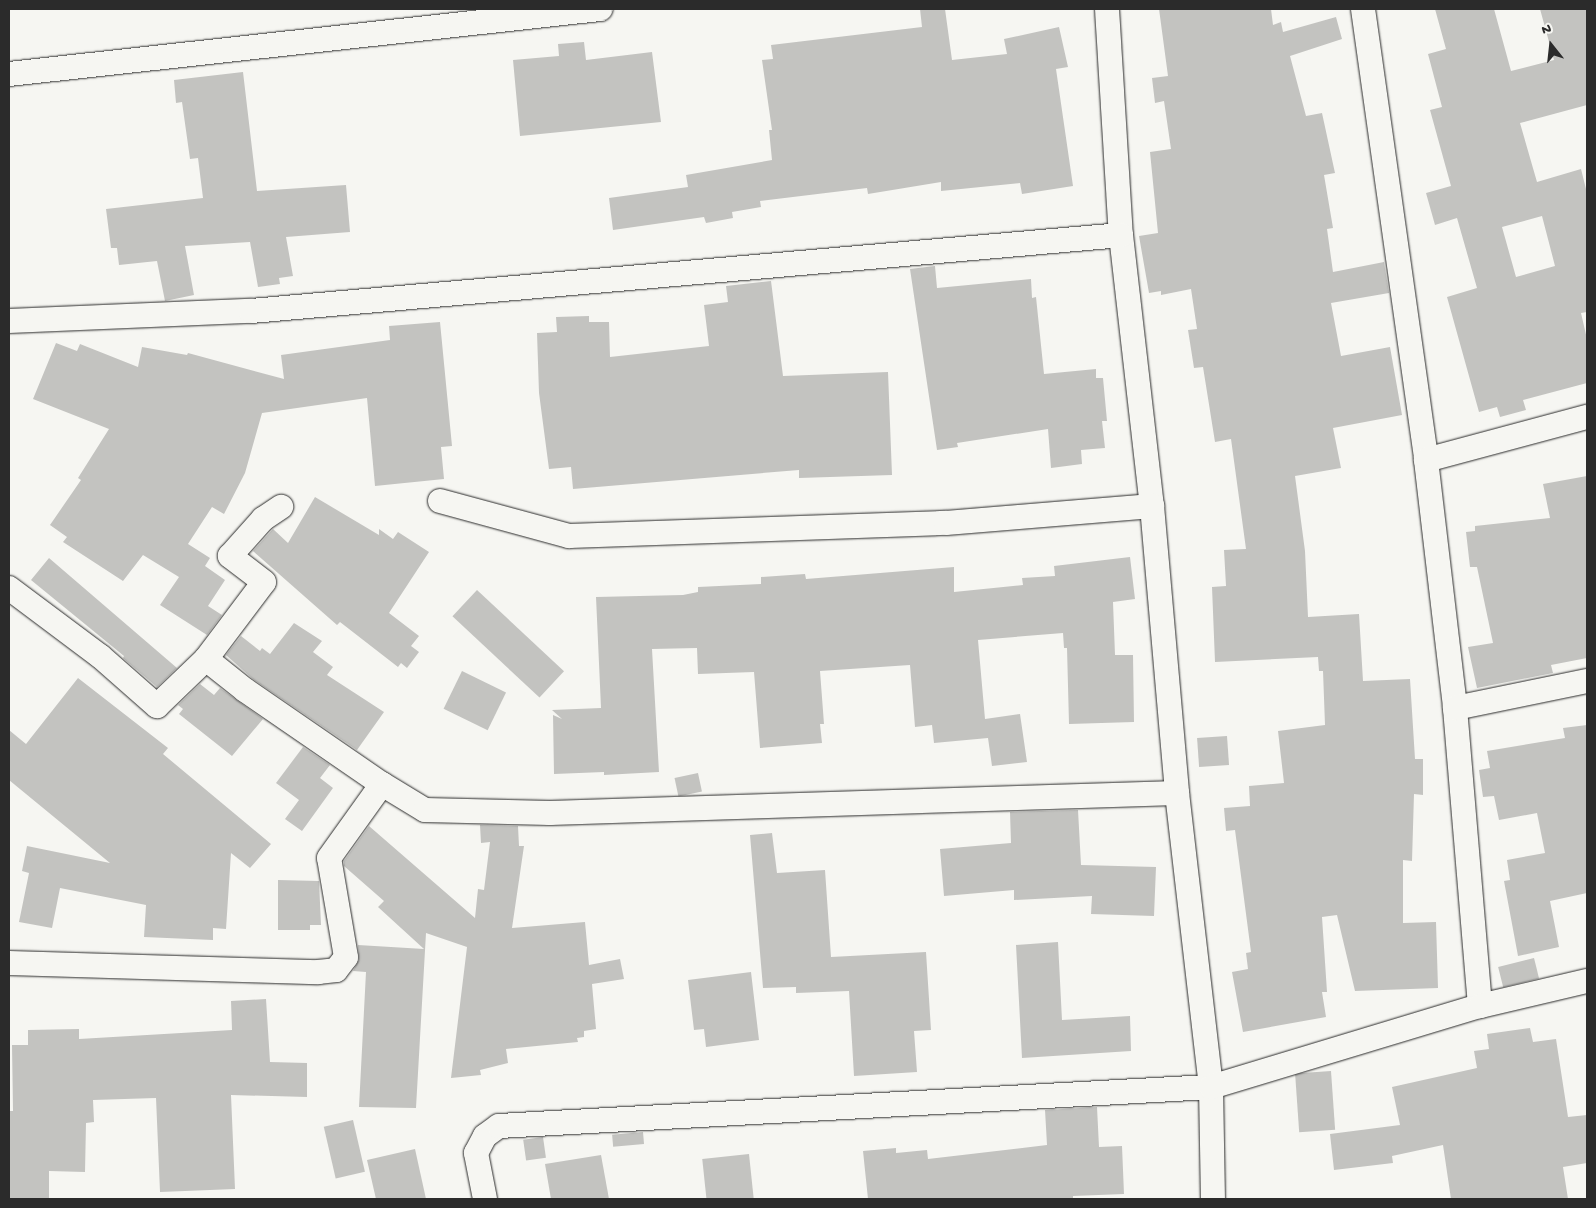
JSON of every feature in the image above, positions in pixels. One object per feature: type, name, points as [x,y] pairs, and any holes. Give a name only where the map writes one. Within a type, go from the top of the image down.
[{"type":"street","points":[[9,74],[600,9]]},
{"type":"street","points":[[1107,9],[1121,235],[1152,506],[1177,793],[1211,1087],[1213,1199]]},
{"type":"street","points":[[1364,9],[1426,460],[1455,708],[1480,1006]]},
{"type":"street","points":[[9,321],[251,310],[1121,235]]},
{"type":"street","points":[[1426,460],[1587,417]]},
{"type":"street","points":[[440,501],[569,536],[946,523],[1152,506]]},
{"type":"street","points":[[9,588],[100,656],[157,706],[206,659],[264,582],[230,556],[264,519],[281,507]]},
{"type":"street","points":[[206,659],[245,690],[382,784],[425,810],[474,813],[1177,793]]},
{"type":"street","points":[[1455,708],[1587,681]]},
{"type":"street","points":[[9,963],[318,972],[336,970],[346,957],[329,858],[382,784]]},
{"type":"street","points":[[486,1199],[476,1153],[484,1136],[499,1126],[1211,1087],[1480,1006],[1587,981]]},
{"type":"building","points":[[920,9],[945,9],[952,60],[1007,54],[1004,39],[1059,27],[1068,67],[1056,69],[1073,186],[1022,194],[1020,183],[941,191],[941,182],[868,194],[867,188],[760,201],[761,207],[732,212],[733,218],[706,223],[704,217],[613,230],[609,198],[688,187],[686,175],[772,160],[769,130],[772,130],[762,60],[773,59],[771,45],[922,27]]},
{"type":"building","points":[[1159,9],[1271,9],[1273,25],[1281,22],[1283,32],[1336,17],[1342,39],[1290,56],[1306,116],[1322,113],[1335,173],[1324,175],[1333,228],[1327,229],[1333,272],[1384,262],[1389,293],[1331,303],[1341,356],[1390,347],[1402,415],[1333,428],[1341,468],[1295,476],[1305,551],[1308,617],[1359,614],[1363,681],[1410,679],[1415,759],[1423,759],[1423,795],[1414,794],[1412,861],[1403,860],[1403,923],[1436,922],[1438,988],[1355,991],[1337,915],[1322,917],[1327,992],[1322,992],[1326,1017],[1243,1032],[1232,972],[1248,969],[1246,953],[1251,952],[1235,830],[1226,831],[1224,808],[1250,806],[1249,786],[1284,783],[1278,731],[1325,725],[1323,671],[1319,671],[1318,657],[1215,662],[1212,587],[1226,586],[1224,550],[1246,549],[1231,439],[1215,442],[1203,367],[1194,368],[1188,330],[1197,329],[1191,289],[1161,295],[1161,291],[1149,293],[1139,236],[1158,233],[1150,152],[1171,149],[1164,101],[1155,103],[1152,78],[1168,76]]},
{"type":"building","points":[[1435,9],[1494,9],[1511,71],[1554,60],[1540,9],[1587,9],[1587,105],[1520,123],[1537,182],[1581,169],[1587,193],[1587,312],[1581,313],[1587,339],[1587,383],[1523,400],[1526,410],[1500,417],[1497,407],[1479,412],[1447,297],[1477,288],[1457,218],[1435,225],[1426,193],[1451,186],[1430,110],[1442,107],[1428,54],[1446,49]],"holes":[[[1542,216],[1555,266],[1516,277],[1502,227]]]},
{"type":"building","points":[[584,42],[586,60],[652,52],[661,122],[520,136],[513,60],[559,56],[558,44]]},
{"type":"building","points":[[243,72],[257,191],[346,185],[350,232],[286,237],[293,276],[279,278],[280,284],[258,287],[250,242],[185,246],[194,295],[165,301],[157,261],[119,265],[117,248],[111,248],[106,209],[203,198],[198,158],[190,159],[182,102],[176,103],[174,80]]},
{"type":"building","points":[[935,266],[937,288],[1031,279],[1032,298],[1036,297],[1044,374],[1096,369],[1096,378],[1103,378],[1107,421],[1102,421],[1105,448],[1081,450],[1082,464],[1051,468],[1048,429],[957,443],[958,447],[937,450],[910,269]]},
{"type":"building","points":[[771,281],[783,376],[888,372],[892,475],[799,478],[799,470],[573,489],[571,467],[549,469],[539,393],[537,333],[557,332],[556,317],[589,316],[589,322],[609,322],[610,357],[709,346],[704,305],[728,302],[726,286]]},
{"type":"building","points":[[440,322],[452,446],[441,447],[444,479],[375,486],[367,398],[262,413],[245,473],[224,514],[212,507],[188,544],[210,558],[205,566],[225,580],[208,606],[222,615],[207,635],[160,605],[179,577],[143,555],[123,581],[63,542],[67,537],[50,525],[81,480],[78,478],[109,429],[33,399],[56,343],[77,351],[80,344],[138,367],[142,347],[187,355],[188,353],[284,379],[281,355],[390,340],[389,326]]},
{"type":"building","points":[[1587,476],[1587,658],[1551,665],[1553,673],[1477,688],[1468,647],[1493,643],[1477,567],[1470,567],[1466,532],[1475,531],[1475,526],[1550,518],[1543,484]]},
{"type":"building","points":[[315,497],[379,535],[379,529],[393,539],[398,532],[429,552],[389,613],[419,636],[411,646],[419,652],[407,668],[401,663],[398,667],[340,622],[337,625],[253,551],[273,529],[288,543]]},
{"type":"building","points":[[1130,557],[1135,599],[1113,602],[1115,655],[1133,655],[1134,722],[1069,724],[1067,648],[1064,648],[1063,633],[978,640],[985,719],[1020,714],[1027,762],[992,766],[988,738],[934,743],[932,725],[915,727],[910,665],[820,671],[824,724],[820,724],[822,743],[760,748],[754,672],[698,674],[697,648],[652,649],[659,772],[604,775],[604,772],[554,774],[553,715],[562,719],[552,710],[601,708],[596,597],[683,595],[698,592],[698,587],[761,584],[761,577],[805,574],[806,579],[954,567],[954,592],[1023,585],[1022,578],[1055,576],[1054,566]]},
{"type":"building","points":[[49,558],[177,668],[157,687],[123,658],[124,656],[31,580]]},
{"type":"building","points":[[477,590],[564,671],[539,697],[452,616]]},
{"type":"building","points":[[294,623],[322,641],[313,652],[333,667],[327,675],[384,712],[357,750],[253,679],[226,655],[241,636],[260,651],[262,648],[270,654]]},
{"type":"building","points":[[462,671],[506,692],[488,730],[444,709]]},
{"type":"building","points":[[78,678],[168,748],[163,754],[271,844],[250,868],[231,853],[226,929],[213,928],[213,940],[144,937],[146,905],[60,888],[52,928],[19,922],[29,873],[22,871],[27,846],[110,863],[9,780],[9,730],[26,744]]},
{"type":"building","points":[[200,684],[214,695],[220,688],[263,719],[232,756],[179,714],[183,709],[178,705]]},
{"type":"building","points":[[1587,725],[1587,893],[1550,901],[1559,947],[1518,956],[1504,881],[1510,880],[1507,860],[1545,853],[1537,813],[1499,820],[1494,796],[1483,797],[1479,770],[1490,768],[1487,751],[1565,738],[1563,728]]},
{"type":"building","points":[[1227,736],[1229,765],[1199,767],[1197,738]]},
{"type":"building","points":[[303,747],[330,765],[320,778],[333,788],[302,831],[285,819],[299,800],[276,783]]},
{"type":"building","points":[[698,773],[702,792],[678,797],[675,778]]},
{"type":"building","points":[[1078,810],[1081,865],[1156,867],[1154,916],[1091,914],[1092,896],[1014,900],[1014,890],[944,896],[940,849],[1011,843],[1010,812]]},
{"type":"building","points":[[480,825],[518,826],[519,846],[524,846],[512,928],[585,922],[589,965],[620,959],[624,979],[592,984],[596,1029],[584,1031],[584,1037],[577,1038],[578,1042],[506,1049],[508,1063],[480,1070],[481,1075],[451,1078],[467,947],[426,933],[416,1108],[359,1107],[366,972],[353,971],[359,960],[358,945],[424,949],[378,907],[384,901],[344,866],[344,861],[369,826],[475,918],[478,889],[484,890],[490,842],[481,843]]},
{"type":"building","points":[[772,833],[777,873],[825,870],[831,957],[926,952],[931,1030],[914,1031],[917,1072],[854,1076],[849,991],[796,993],[796,987],[763,988],[750,835]]},
{"type":"building","points":[[278,880],[319,881],[321,925],[310,925],[310,930],[278,930]]},
{"type":"building","points":[[1058,942],[1062,1020],[1130,1016],[1131,1051],[1022,1058],[1016,945]]},
{"type":"building","points":[[1534,958],[1539,978],[1503,987],[1498,967]]},
{"type":"building","points":[[751,972],[759,1040],[706,1047],[704,1029],[694,1030],[688,980]]},
{"type":"building","points":[[266,999],[270,1062],[307,1063],[307,1097],[231,1095],[235,1189],[160,1192],[156,1098],[93,1100],[94,1122],[86,1123],[85,1172],[49,1171],[49,1199],[9,1198],[9,1111],[13,1111],[12,1045],[28,1045],[28,1030],[79,1029],[79,1039],[232,1030],[231,1001]]},
{"type":"building","points":[[1530,1028],[1533,1042],[1556,1039],[1568,1117],[1587,1115],[1587,1163],[1563,1167],[1568,1199],[1451,1199],[1443,1145],[1392,1156],[1393,1163],[1334,1170],[1330,1134],[1400,1125],[1392,1087],[1477,1068],[1474,1051],[1489,1049],[1487,1034]]},
{"type":"building","points":[[1331,1071],[1335,1130],[1299,1132],[1295,1074]]},
{"type":"building","points":[[1097,1107],[1099,1147],[1122,1146],[1124,1194],[1073,1196],[1073,1199],[868,1199],[863,1151],[896,1148],[896,1153],[927,1150],[928,1159],[1047,1145],[1045,1110]]},
{"type":"building","points":[[353,1120],[365,1172],[336,1178],[324,1127]]},
{"type":"building","points":[[643,1132],[644,1144],[613,1147],[612,1135]]},
{"type":"building","points":[[543,1137],[546,1158],[526,1161],[523,1140]]},
{"type":"building","points":[[415,1149],[426,1199],[376,1199],[367,1160]]},
{"type":"building","points":[[749,1154],[754,1199],[706,1199],[702,1159]]},
{"type":"building","points":[[601,1155],[609,1199],[551,1199],[545,1164]]}]
